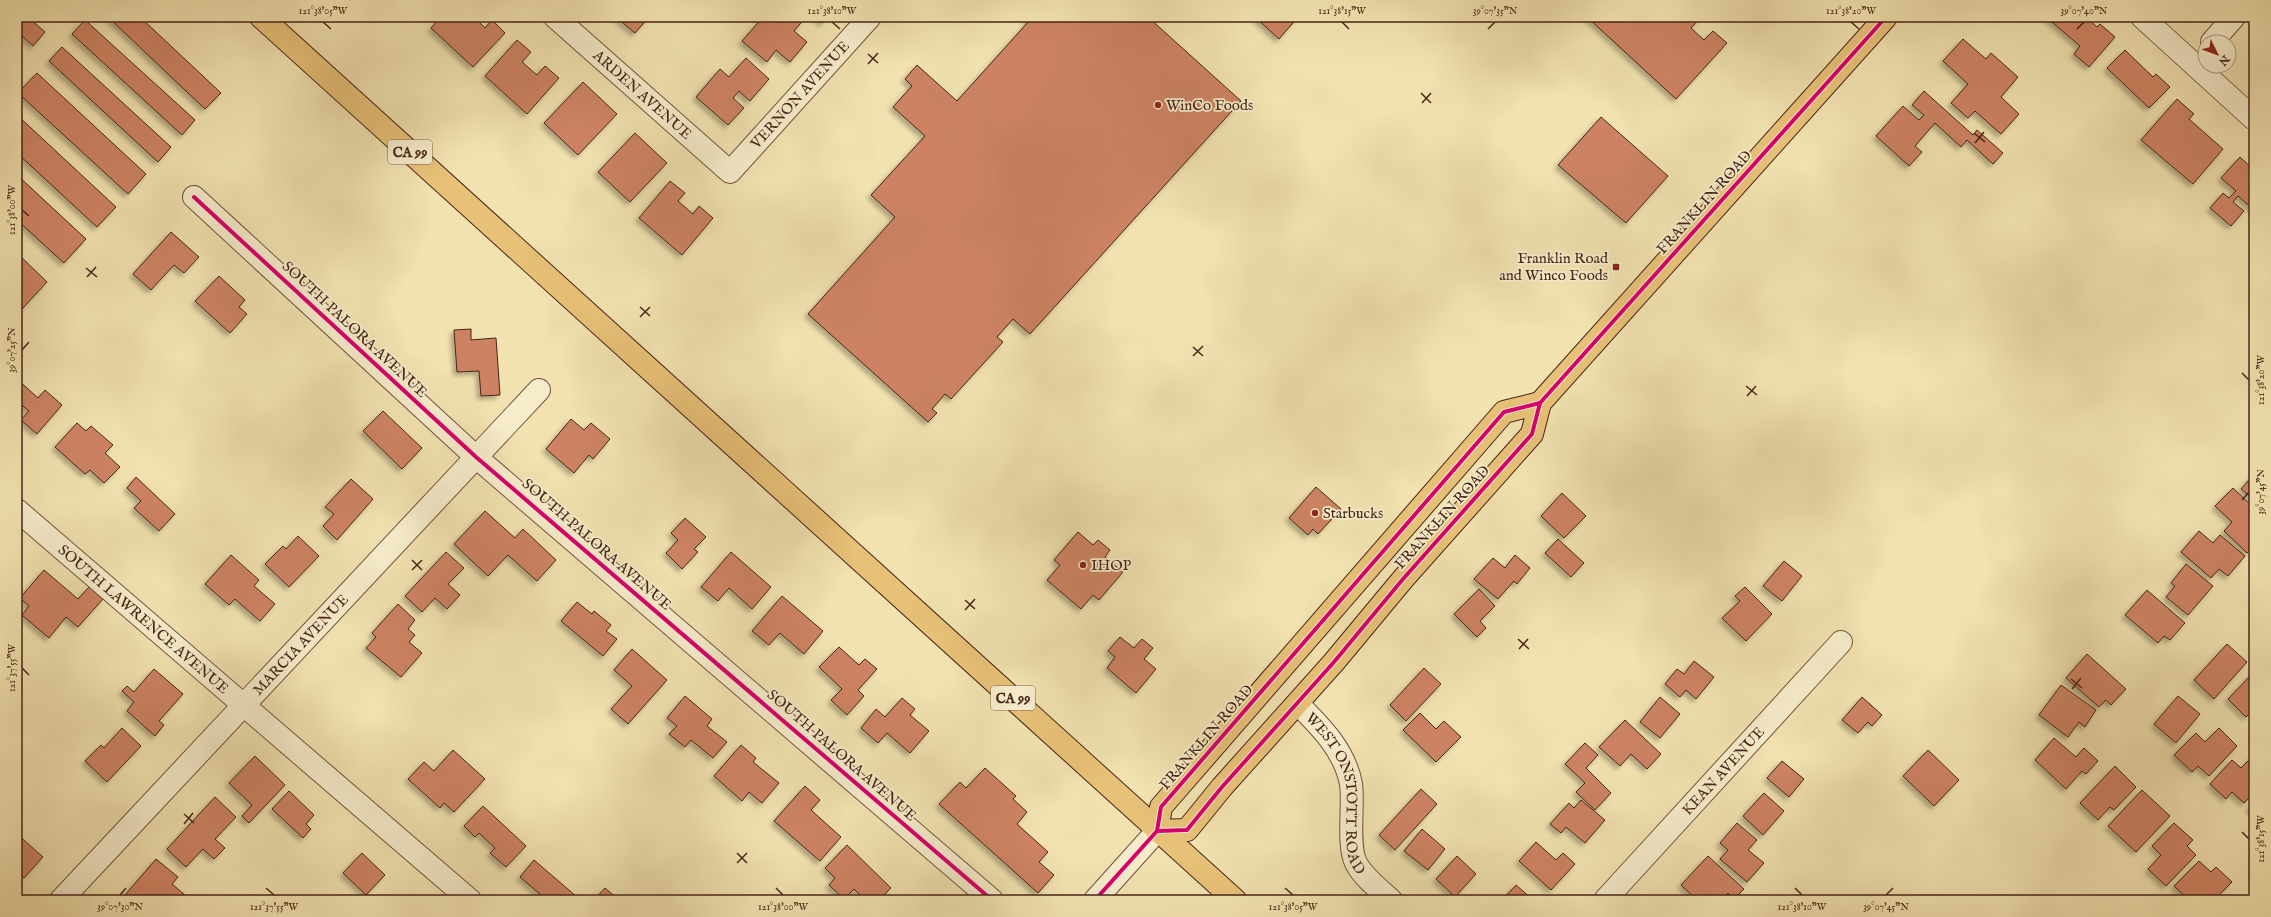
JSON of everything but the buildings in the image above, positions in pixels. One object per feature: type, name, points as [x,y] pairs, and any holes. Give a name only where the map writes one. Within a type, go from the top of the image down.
[{"type":"main road","name":"CA 99","points":[[261,17],[1235,900]]},
{"type":"main road","name":"FRANKLIN ROAD","points":[[1540,403],[1504,412],[1161,807],[1157,830],[1187,830],[1222,787],[1298,704],[1403,579],[1532,434],[1540,403],[1886,17]]},
{"type":"street","name":"ARDEN AVENUE","points":[[555,17],[730,172]]},
{"type":"street","name":"VERNON AVENUE","points":[[730,172],[870,17]]},
{"type":"street","points":[[2142,17],[2197,56]]},
{"type":"street","points":[[2219,34],[2234,17]]},
{"type":"street","points":[[2214,74],[2254,120]]},
{"type":"street","name":"SOUTH PALORA AVENUE","points":[[194,198],[476,457],[992,900]]},
{"type":"street","name":"MARCIA AVENUE","points":[[62,900],[539,390]]},
{"type":"street","name":"SOUTH LAWRENCE AVENUE","points":[[17,510],[470,900]]},
{"type":"street","name":"KEAN AVENUE","points":[[1605,900],[1841,642]]},
{"type":"street","name":"WEST ONSTOTT ROAD","points":[[1298,704],[1325,732],[1344,763],[1350,783],[1352,848],[1355,862],[1391,900]]},
{"type":"street","points":[[1095,900],[1157,830]]},
{"type":"cycle path","points":[[1157,831],[1187,830],[1222,787],[1334,662],[1403,579],[1532,434],[1540,403],[1886,17]]},
{"type":"cycle path","points":[[194,197],[476,457],[992,900]]},
{"type":"cycle path","points":[[1157,831],[1161,807],[1504,412],[1540,403]]},
{"type":"cycle path","points":[[1095,900],[1157,831]]},
{"type":"place","name":"WinCo Foods","points":[[1158,105]]},
{"type":"place","name":"Franklin Road and Winco Foods","points":[[1616,267]]},
{"type":"place","name":"Starbucks","points":[[1315,513]]},
{"type":"place","name":"IHOP","points":[[1083,565]]}]
